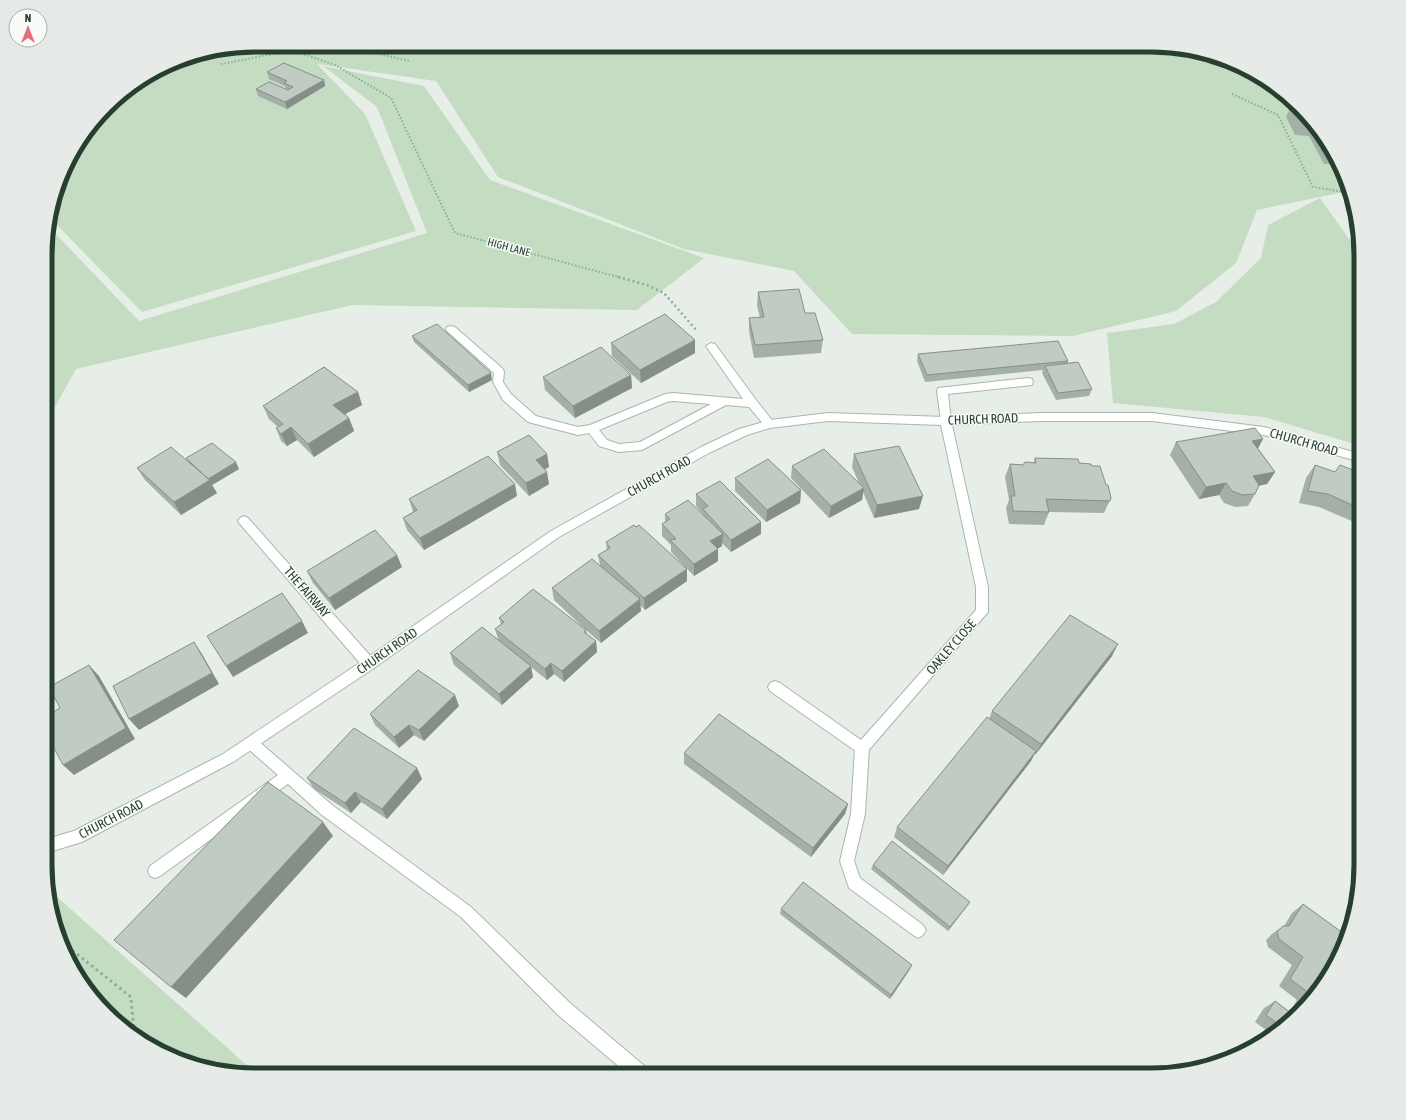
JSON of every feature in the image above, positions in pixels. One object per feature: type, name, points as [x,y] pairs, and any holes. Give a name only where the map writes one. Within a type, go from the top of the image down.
[{"type":"street","points":[[451,329],[499,372],[498,382],[506,397],[532,419],[578,431],[592,429],[665,398],[684,397],[723,402],[752,403]]},
{"type":"street","points":[[711,346],[752,403],[770,424]]},
{"type":"street","name":"OAKLEY CLOSE","points":[[862,748],[982,612],[982,587],[946,421],[942,391],[1028,382]]},
{"type":"street","points":[[592,429],[603,442],[619,448],[642,446],[723,402]]},
{"type":"street","name":"CHURCH ROAD","points":[[52,844],[77,837],[228,758],[370,664],[555,534],[705,450],[743,432],[770,424],[828,417],[946,421],[1041,417],[1152,417],[1264,431],[1354,456]]},
{"type":"street","name":"THE FAIRWAY","points":[[244,521],[370,664]]},
{"type":"street","points":[[775,687],[862,748],[858,814],[847,861],[854,883],[918,930]]},
{"type":"street","points":[[250,743],[327,810],[466,912],[564,1009],[634,1068]]},
{"type":"street","points":[[155,871],[288,776]]},
{"type":"path","points":[[222,64],[290,52]]},
{"type":"path","name":"HIGH LANE","points":[[299,52],[335,65],[391,98],[455,233],[647,285],[664,293],[711,346]]},
{"type":"path","points":[[365,52],[410,62]]},
{"type":"path","points":[[1232,94],[1278,115],[1313,187],[1344,192]]},
{"type":"path","points":[[70,948],[130,997],[133,1028]]},
{"type":"green space","points":[[242,52],[1164,52],[1203,59],[1229,67],[1264,86],[1275,94],[1304,121],[1320,142],[1339,177],[1344,192],[1257,210],[1236,263],[1176,311],[1073,336],[852,334],[794,271],[684,249],[498,177],[436,81],[317,64],[365,114],[416,231],[142,312],[55,223],[67,177],[86,142],[102,121],[121,102],[142,86],[177,67],[216,56]]},
{"type":"green space","points":[[323,66],[424,86],[490,180],[704,258],[637,310],[352,305],[76,369],[52,412],[52,242],[54,232],[139,321],[427,233],[377,107]]},
{"type":"green space","points":[[1320,198],[1354,246],[1354,444],[1264,417],[1113,403],[1107,333],[1174,324],[1216,302],[1261,258],[1268,225]]},
{"type":"green space","points":[[55,895],[250,1068],[216,1064],[177,1053],[142,1034],[121,1018],[94,989],[73,955],[67,943],[59,917]]},
{"type":"building","points":[[284,63],[324,80],[285,102],[256,89],[269,82],[288,90],[293,87],[284,83],[287,81],[267,72]]},
{"type":"building","points":[[799,289],[805,313],[815,313],[823,340],[755,345],[749,318],[764,317],[758,292]]},
{"type":"building","points":[[665,314],[695,340],[640,370],[611,343]]},
{"type":"building","points":[[437,324],[491,373],[468,385],[412,336]]},
{"type":"building","points":[[1058,341],[1068,361],[927,375],[918,354]]},
{"type":"building","points":[[601,347],[631,375],[573,406],[543,377]]},
{"type":"building","points":[[1078,362],[1092,389],[1058,393],[1045,366]]},
{"type":"building","points":[[324,367],[358,392],[333,405],[349,418],[308,444],[291,427],[281,434],[276,428],[283,424],[263,406]]},
{"type":"building","points":[[1255,428],[1263,439],[1252,441],[1275,472],[1253,476],[1259,485],[1255,494],[1243,495],[1232,491],[1226,483],[1206,487],[1176,442]]},
{"type":"building","points":[[529,435],[547,454],[536,460],[547,472],[526,483],[497,452]]},
{"type":"building","points":[[212,443],[236,462],[208,479],[186,458]]},
{"type":"building","points":[[899,446],[923,496],[877,505],[854,454]]},
{"type":"building","points":[[171,447],[210,480],[174,502],[137,468]]},
{"type":"building","points":[[824,449],[864,488],[831,506],[792,466]]},
{"type":"building","points":[[488,456],[515,484],[420,538],[403,518],[417,510],[409,499]]},
{"type":"building","points":[[1035,458],[1078,459],[1079,463],[1100,466],[1106,485],[1108,485],[1111,498],[1110,501],[1046,499],[1049,512],[1013,511],[1011,496],[1015,496],[1010,464],[1023,465],[1025,462],[1036,463]]},
{"type":"building","points":[[768,459],[801,490],[767,510],[735,478]]},
{"type":"building","points":[[1315,465],[1335,472],[1340,465],[1354,470],[1354,506],[1328,494],[1308,491]]},
{"type":"building","points":[[720,481],[761,522],[731,540],[703,509],[708,506],[696,494]]},
{"type":"building","points":[[688,500],[723,534],[710,541],[718,549],[694,564],[670,540],[676,539],[662,524],[670,519],[665,514]]},
{"type":"building","points":[[634,525],[636,527],[639,525],[687,569],[644,598],[598,555],[610,548],[606,542]]},
{"type":"building","points":[[375,530],[397,555],[329,598],[307,571]]},
{"type":"building","points":[[592,559],[640,599],[599,631],[552,588]]},
{"type":"building","points":[[533,589],[586,630],[584,632],[596,641],[562,671],[551,663],[545,669],[495,629],[504,622],[499,618]]},
{"type":"building","points":[[282,593],[302,621],[226,666],[207,636]]},
{"type":"building","points":[[1070,615],[1118,644],[1041,744],[992,711]]},
{"type":"building","points":[[482,627],[531,666],[499,694],[450,653]]},
{"type":"building","points":[[194,642],[212,673],[129,719],[113,686]]},
{"type":"building","points":[[89,665],[126,728],[63,765],[52,744],[52,713],[60,708],[52,693],[52,685]]},
{"type":"building","points":[[418,670],[455,695],[419,730],[409,725],[394,737],[370,714]]},
{"type":"building","points":[[719,714],[848,804],[813,848],[684,753]]},
{"type":"building","points":[[987,717],[1036,751],[948,866],[897,827]]},
{"type":"building","points":[[354,728],[417,768],[382,809],[355,792],[345,803],[307,778]]},
{"type":"building","points":[[268,782],[323,822],[171,987],[114,940]]},
{"type":"building","points":[[892,841],[970,902],[950,927],[873,865]]},
{"type":"building","points":[[803,882],[912,965],[891,995],[781,909]]},
{"type":"building","points":[[1303,904],[1342,933],[1339,943],[1327,966],[1309,993],[1290,979],[1303,957],[1279,939],[1277,932],[1283,926],[1289,926]]},
{"type":"building","points":[[1275,1001],[1290,1012],[1278,1024],[1266,1015]]}]
